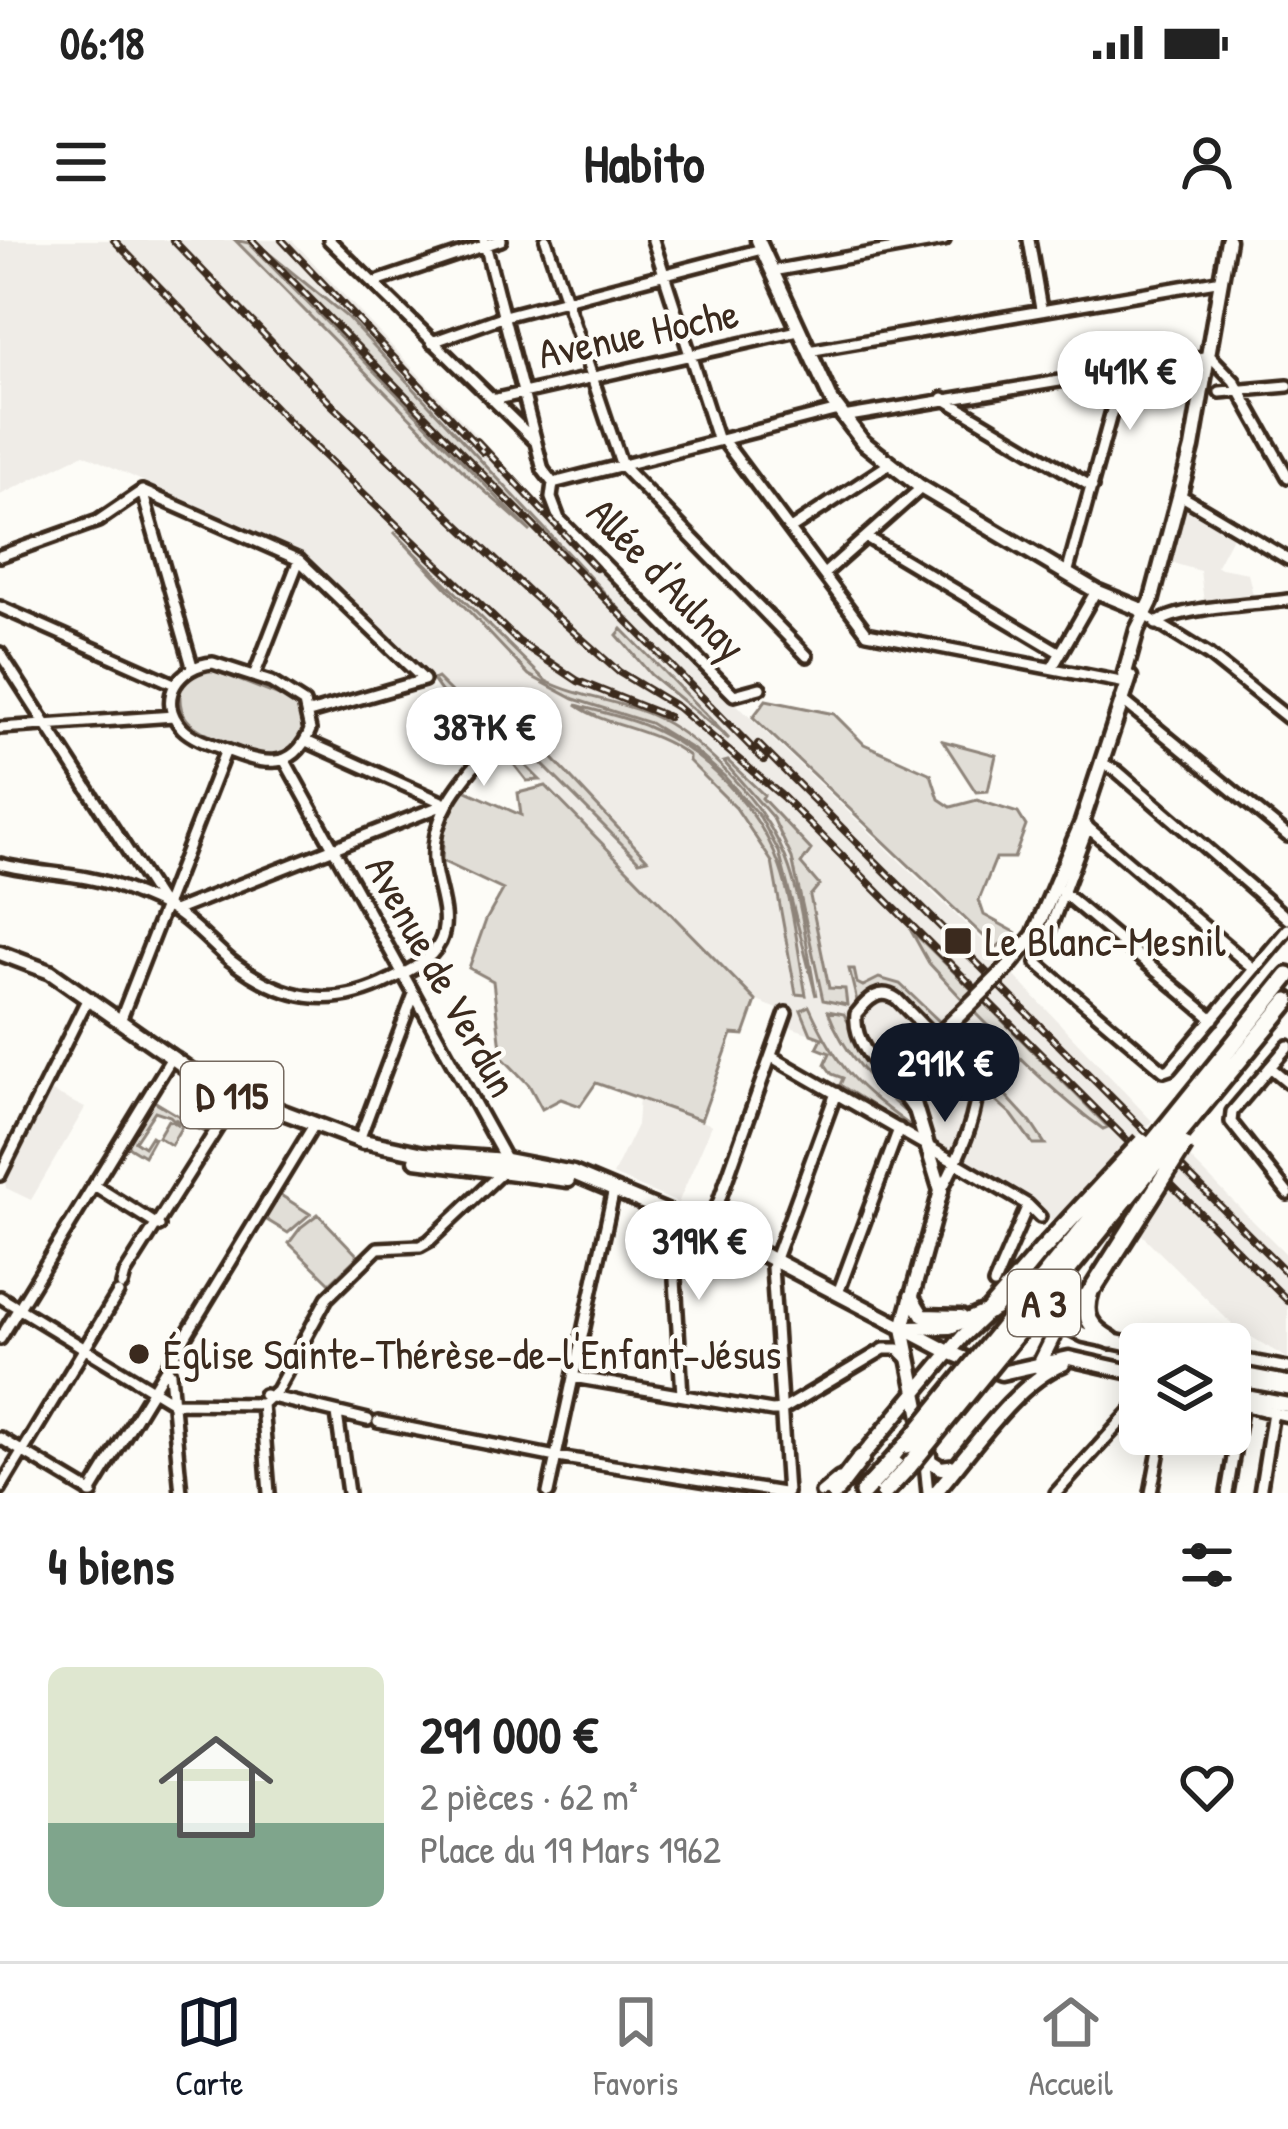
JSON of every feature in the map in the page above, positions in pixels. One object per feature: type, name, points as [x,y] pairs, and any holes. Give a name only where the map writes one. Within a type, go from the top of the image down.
[{"type":"highway","name":"A 3","points":[[884,1493],[1002,1356],[1171,1133],[1181,1110],[1288,976]]},
{"type":"highway","points":[[980,1318],[1043,1249],[1171,1133],[1205,1115],[1210,1098],[1288,1001]]},
{"type":"highway","name":"A 3","points":[[863,1493],[915,1443],[1171,1133]]},
{"type":"highway","points":[[1111,1340],[1089,1322],[1085,1306],[1171,1133]]},
{"type":"highway","points":[[1060,1323],[1092,1289]]},
{"type":"highway","points":[[834,1493],[861,1458]]},
{"type":"main road","points":[[957,1466],[935,1466],[915,1443],[912,1365],[903,1328],[941,1192],[910,1090],[915,1063],[1031,941],[1085,825],[1180,495],[1210,356],[1228,240]]},
{"type":"main road","points":[[760,244],[840,414],[888,465],[1147,620]]},
{"type":"main road","name":"D 115","points":[[0,953],[38,965],[172,1059],[237,1097],[404,1158],[487,1169],[555,1169],[591,1181],[775,1260],[983,1367]]},
{"type":"main road","name":"D 115","points":[[359,1140],[591,1181]]},
{"type":"main road","points":[[911,1296],[923,1316],[980,1318]]},
{"type":"main road","points":[[903,1328],[950,1327],[1032,1298],[1040,1300],[1060,1323],[1084,1335],[1119,1342]]},
{"type":"main road","points":[[861,1458],[980,1318]]},
{"type":"main road","points":[[980,1318],[969,1341],[971,1356],[983,1367],[1011,1373],[1045,1362],[1082,1360],[1119,1369]]},
{"type":"main road","points":[[934,1492],[1045,1362],[1060,1323]]},
{"type":"main road","points":[[1017,1398],[1054,1367],[1082,1360]]},
{"type":"main road","points":[[893,1422],[908,1390],[912,1365]]},
{"type":"main road","points":[[1251,1402],[1288,1406]]},
{"type":"street","points":[[329,240],[535,441]]},
{"type":"street","points":[[373,283],[501,240]]},
{"type":"street","points":[[546,240],[622,466],[807,656]]},
{"type":"street","points":[[653,240],[721,441],[792,528],[867,633],[1126,683]]},
{"type":"street","points":[[772,272],[944,240]]},
{"type":"street","points":[[1029,240],[1041,310]]},
{"type":"street","points":[[485,243],[543,470],[553,483],[840,414],[1210,356],[1222,365],[1288,477]]},
{"type":"street","points":[[433,342],[504,316],[664,275],[760,244]]},
{"type":"street","points":[[808,351],[1222,280]]},
{"type":"street","name":"Avenue Hoche","points":[[492,400],[798,331]]},
{"type":"street","points":[[1066,574],[1124,367]]},
{"type":"street","points":[[1220,392],[1288,386]]},
{"type":"street","points":[[943,398],[1092,488]]},
{"type":"street","points":[[792,528],[888,465]]},
{"type":"street","name":"Allée d'Aulnay","points":[[553,483],[551,498],[559,519],[734,694],[760,688]]},
{"type":"street","points":[[825,573],[921,488]]},
{"type":"street","points":[[0,556],[98,521],[142,490]]},
{"type":"street","points":[[142,490],[299,560],[424,680],[309,713]]},
{"type":"street","points":[[142,490],[192,666]]},
{"type":"street","points":[[1180,495],[1288,559]]},
{"type":"street","points":[[866,537],[1059,652]]},
{"type":"street","points":[[254,676],[299,560]]},
{"type":"street","points":[[1052,668],[1096,591]]},
{"type":"street","points":[[1147,620],[1288,601]]},
{"type":"street","points":[[0,608],[174,684]]},
{"type":"street","points":[[1147,620],[1210,655],[1288,718]]},
{"type":"street","points":[[0,653],[153,897]]},
{"type":"street","points":[[214,663],[254,676],[292,694],[309,713],[306,741],[285,761],[261,763],[226,750],[192,736],[174,716],[174,684],[192,666],[214,663]]},
{"type":"street","points":[[1121,699],[1288,836]]},
{"type":"street","points":[[0,728],[174,716]]},
{"type":"street","points":[[306,741],[446,804]]},
{"type":"street","points":[[0,864],[79,874],[153,897],[230,960],[265,985],[289,995],[321,1000],[364,993],[428,958],[443,930],[446,918],[434,861],[446,804],[489,749]]},
{"type":"street","points":[[120,1021],[169,909],[226,750]]},
{"type":"street","name":"Avenue de Verdun","points":[[285,761],[504,1166]]},
{"type":"street","points":[[1103,764],[1117,771],[1288,919]]},
{"type":"street","points":[[169,909],[446,804]]},
{"type":"street","points":[[1254,969],[1085,825],[1037,963],[1167,1071],[1213,1018],[1288,929]]},
{"type":"street","points":[[1061,891],[1213,1018]]},
{"type":"street","points":[[359,1140],[414,993]]},
{"type":"street","points":[[916,1115],[874,1062],[856,1028],[855,1018],[874,996],[886,993],[897,999],[977,1081],[977,1098],[941,1192]]},
{"type":"street","points":[[0,1175],[88,998]]},
{"type":"street","points":[[709,1229],[786,1013]]},
{"type":"street","points":[[1288,1046],[1232,1112],[1231,1122],[1288,1194]]},
{"type":"street","points":[[772,1057],[956,1162],[1040,1217]]},
{"type":"street","points":[[0,1339],[172,1059]]},
{"type":"street","points":[[874,1062],[891,1071],[915,1063]]},
{"type":"street","points":[[1270,1067],[1288,1082]]},
{"type":"street","points":[[0,1297],[174,1403],[263,1399],[556,1457],[785,1493],[772,1267],[836,1093]]},
{"type":"street","points":[[0,1490],[125,1274],[237,1097]]},
{"type":"street","points":[[0,1438],[91,1493],[314,1125]]},
{"type":"street","points":[[838,1293],[899,1130]]},
{"type":"street","points":[[269,1493],[263,1399],[289,1366],[327,1298],[378,1248],[423,1244],[504,1166]]},
{"type":"street","points":[[478,1193],[487,1169]]},
{"type":"street","points":[[94,1186],[159,1226]]},
{"type":"street","points":[[548,1493],[614,1190]]},
{"type":"street","points":[[994,1284],[1028,1205]]},
{"type":"street","points":[[671,1213],[682,1395]]},
{"type":"street","points":[[573,1377],[782,1410],[884,1349],[898,1349],[912,1365]]},
{"type":"street","points":[[1251,1361],[1288,1368]]},
{"type":"street","points":[[166,1368],[174,1403],[181,1493]]},
{"type":"street","points":[[1251,1405],[1288,1416]]},
{"type":"street","points":[[1260,1493],[1273,1412]]},
{"type":"street","points":[[337,1414],[348,1493]]},
{"type":"street","points":[[1056,1493],[1119,1424]]},
{"type":"street","points":[[915,1443],[934,1492]]},
{"type":"street","points":[[1151,1493],[1158,1455]]},
{"type":"street","points":[[1227,1493],[1230,1455]]},
{"type":"street","points":[[821,1493],[861,1458]]},
{"type":"shaded area","points":[[0,240],[292,240],[664,635],[1002,959],[998,965],[1010,971],[1152,1121],[1057,1226],[1029,1199],[834,1084],[825,1064],[830,1053],[817,1048],[822,1038],[788,1026],[791,1014],[757,1001],[540,781],[527,781],[494,739],[487,744],[451,712],[453,708],[433,680],[312,560],[84,454],[0,495]]},
{"type":"shaded area","points":[[235,240],[249,243],[531,532],[471,479]]},
{"type":"shaded area","points":[[266,251],[347,317],[628,618],[484,476]]},
{"type":"shaded area","points":[[1182,504],[1234,533],[1216,567],[1248,573],[1254,600],[1204,603],[1200,571],[1169,562]]},
{"type":"shaded area","points":[[394,532],[546,681],[661,720],[691,739],[750,797],[792,874],[816,996],[779,852],[760,817],[724,776],[694,750],[650,723],[574,699],[529,675]]},
{"type":"shaded area","points":[[622,629],[729,739],[651,675],[617,635]]},
{"type":"shaded area","points":[[201,670],[213,670],[297,703],[306,713],[302,739],[282,757],[272,756],[214,738],[190,723],[181,705],[180,686]]},
{"type":"shaded area","points":[[437,678],[540,780],[527,781],[494,739],[487,744],[451,712],[453,708],[433,680]]},
{"type":"shaded area","points":[[497,699],[647,859],[639,861],[529,751]]},
{"type":"shaded area","points":[[766,700],[834,714],[864,744],[931,774],[939,799],[951,807],[977,800],[1018,813],[1026,826],[1014,858],[996,858],[979,900],[984,915],[1015,932],[996,948],[753,717]]},
{"type":"shaded area","points":[[576,705],[630,720],[669,738],[709,767],[744,804],[780,867],[806,995],[796,994],[772,862],[736,808],[675,746]]},
{"type":"shaded area","points":[[943,741],[996,755],[988,791],[976,792]]},
{"type":"shaded area","points":[[724,762],[811,850],[801,864],[819,885],[810,896],[829,988],[845,989],[847,1005],[823,1000],[792,858],[773,818]]},
{"type":"shaded area","points":[[546,786],[756,1001],[744,1035],[732,1034],[701,1120],[596,1083],[580,1106],[561,1099],[542,1109],[529,1085],[502,1057],[493,981],[469,968],[503,890],[442,861],[444,829],[462,789],[521,815],[518,793]]},
{"type":"shaded area","points":[[910,929],[974,992],[965,1002],[929,963]]},
{"type":"shaded area","points":[[849,969],[854,969],[857,983],[863,986],[879,978],[900,984],[941,1023],[935,1029],[889,989],[873,992],[858,1005]]},
{"type":"shaded area","points":[[981,999],[1108,1127],[1103,1129],[1034,1072],[971,1009]]},
{"type":"shaded area","points":[[809,1006],[850,1075],[912,1127],[840,1085],[843,1078],[825,1064],[830,1053],[817,1048],[822,1038],[811,1034],[801,1010]]},
{"type":"shaded area","points":[[828,1011],[844,1014],[867,1059],[910,1116],[862,1069]]},
{"type":"shaded area","points":[[947,1031],[1045,1144],[1033,1144],[1012,1115],[982,1088],[977,1072],[943,1037]]},
{"type":"shaded area","points":[[48,1090],[85,1108],[31,1200],[6,1188],[5,1182]]},
{"type":"shaded area","points":[[639,1097],[712,1125],[678,1203],[613,1175],[637,1125]]},
{"type":"shaded area","points":[[154,1101],[204,1132],[175,1119],[182,1126],[171,1145],[158,1137],[168,1120],[179,1125],[155,1111],[135,1141],[144,1147],[154,1138],[144,1156],[126,1145]]},
{"type":"shaded area","points":[[1186,1154],[1288,1256],[1288,1359],[1251,1337],[1251,1323],[1231,1323],[1136,1229]]},
{"type":"shaded area","points":[[279,1194],[310,1214],[288,1233],[262,1217]]},
{"type":"shaded area","points":[[318,1214],[358,1256],[330,1283],[289,1243]]},
{"type":"railway","points":[[114,240],[293,426],[518,641],[578,681],[668,717]]},
{"type":"railway","points":[[173,240],[331,404],[528,591],[619,672],[677,707],[783,797],[1288,1301]]},
{"type":"railway","points":[[252,240],[764,760]]},
{"type":"railway","points":[[282,240],[483,452]]},
{"type":"railway","points":[[477,441],[596,568]]},
{"type":"railway","points":[[758,744],[1288,1274]]},
{"type":"place","name":"Le Blanc-Mesnil","points":[[958,941]]},
{"type":"place","name":"Église Sainte-Thérèse-de-l'Enfant-Jésus","points":[[139,1354]]}]
